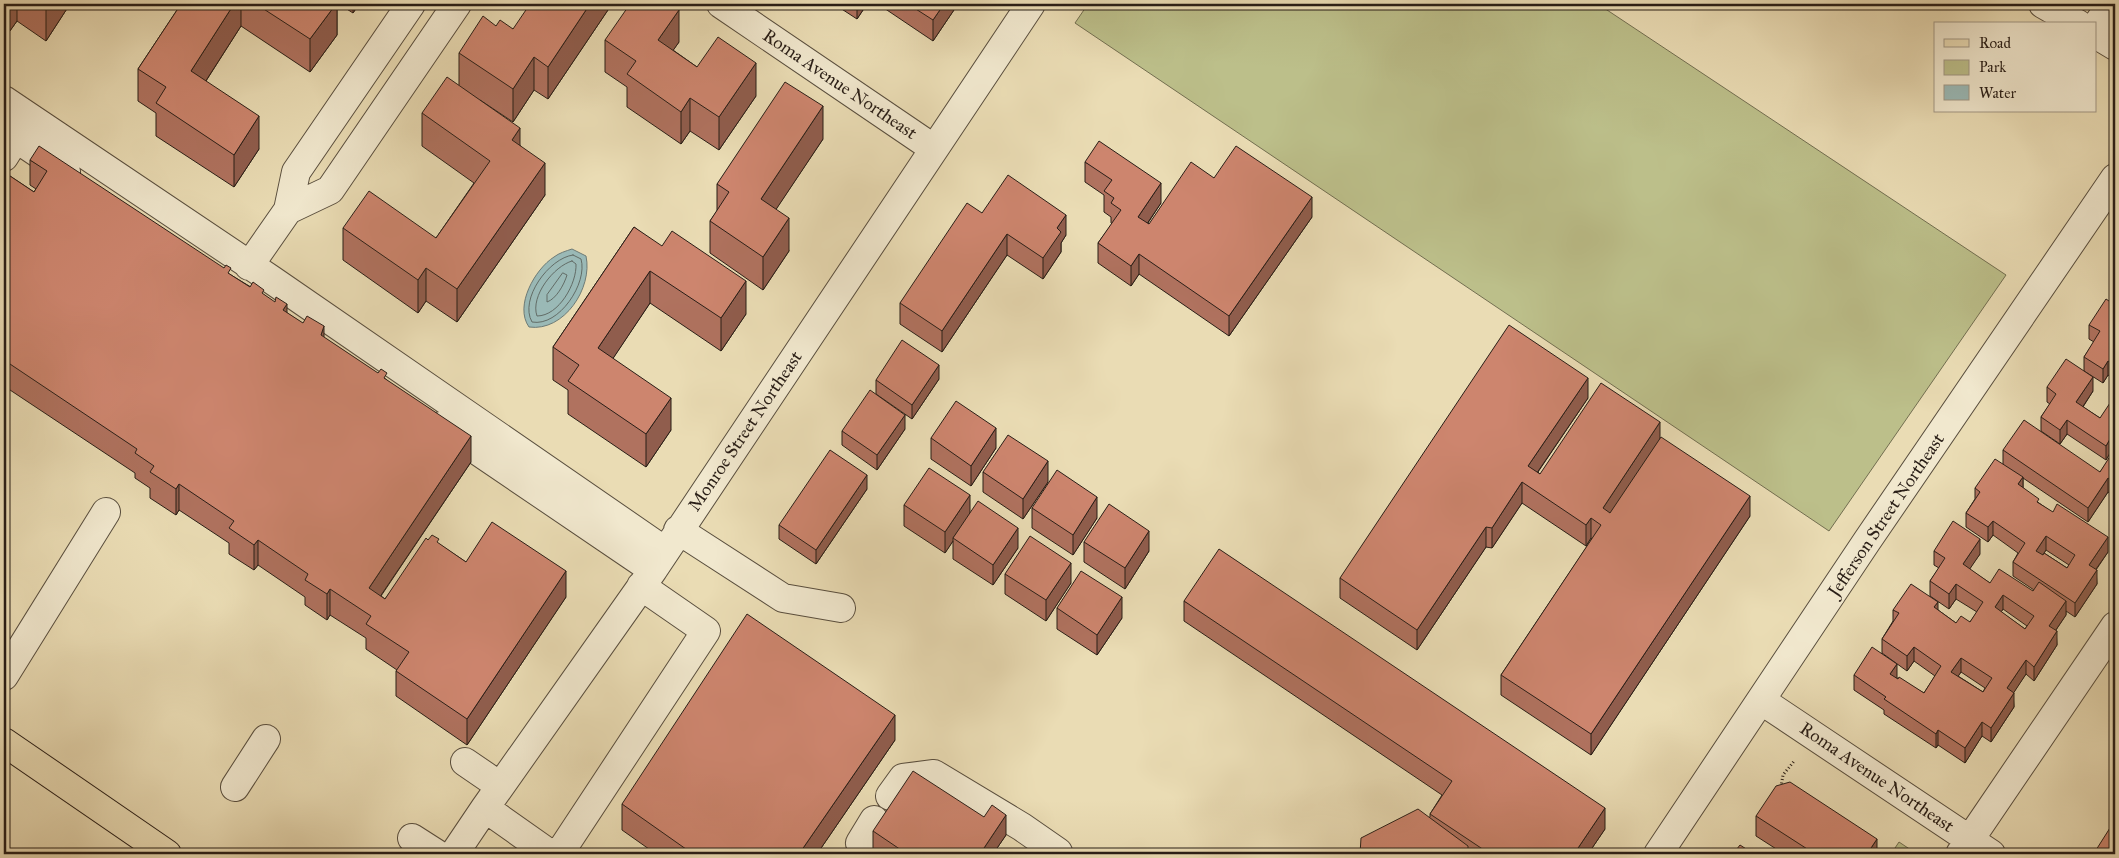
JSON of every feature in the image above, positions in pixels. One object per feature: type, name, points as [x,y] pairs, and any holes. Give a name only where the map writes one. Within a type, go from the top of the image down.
[{"type":"main road","points":[[4,742],[167,854]]},
{"type":"street","points":[[249,266],[288,210],[296,172],[411,4]]},
{"type":"street","points":[[288,210],[330,190],[457,4]]},
{"type":"street","name":"Monroe Street Northeast","points":[[454,854],[484,808],[659,559],[1031,4]]},
{"type":"street","points":[[2043,4],[2074,22]]},
{"type":"street","points":[[2096,26],[2111,4]]},
{"type":"street","name":"Roma Avenue Northeast","points":[[730,6],[934,148]]},
{"type":"street","points":[[2096,35],[2115,46]]},
{"type":"street","points":[[4,100],[249,266],[659,559],[706,631],[559,854]]},
{"type":"street","points":[[8,142],[90,188]]},
{"type":"street","name":"Jefferson Street Northeast","points":[[1658,854],[1762,701],[1867,541],[2115,178]]},
{"type":"street","points":[[394,394],[659,559],[783,598],[841,608]]},
{"type":"street","points":[[4,676],[106,512]]},
{"type":"street","points":[[1974,850],[2115,626]]},
{"type":"street","name":"Roma Avenue Northeast","points":[[1762,701],[1974,850]]},
{"type":"street","points":[[235,787],[266,739]]},
{"type":"street","points":[[465,762],[500,786]]},
{"type":"street","points":[[890,796],[903,778],[934,774],[1022,827],[1057,853]]},
{"type":"street","points":[[484,808],[550,854]]},
{"type":"street","points":[[866,854],[860,843],[874,820]]},
{"type":"street","points":[[412,838],[438,854]]},
{"type":"path","points":[[1780,792],[1783,775],[1798,755]]},
{"type":"green space","points":[[1088,4],[1598,4],[2006,275],[1829,531],[1075,23]]},
{"type":"green space","points":[[1899,842],[1917,854],[1891,854]]},
{"type":"water","points":[[572,249],[586,256],[585,281],[580,294],[573,305],[554,323],[542,327],[529,327],[525,318],[525,299],[534,279],[540,270],[554,257]]},
{"type":"building","points":[[39,4],[49,4],[46,8]]},
{"type":"building","points":[[181,4],[234,4],[191,71],[259,116],[234,155],[156,103],[166,87],[138,69]]},
{"type":"building","points":[[256,4],[336,4],[310,39]]},
{"type":"building","points":[[530,4],[590,4],[548,67],[534,57],[513,89],[459,53],[483,16],[496,26],[500,20],[513,29]]},
{"type":"building","points":[[630,4],[671,4],[679,10],[658,40],[697,67],[718,37],[756,63],[719,117],[690,98],[681,112],[627,74],[636,61],[605,40]]},
{"type":"building","points":[[908,4],[944,4],[933,20]]},
{"type":"building","points":[[447,77],[520,128],[512,140],[545,163],[457,289],[426,268],[418,280],[343,228],[369,191],[436,238],[490,161],[422,113]]},
{"type":"building","points":[[785,82],[823,106],[761,199],[789,218],[763,257],[710,221],[729,192],[717,184]]},
{"type":"building","points":[[1099,141],[1161,183],[1138,217],[1149,224],[1191,162],[1214,178],[1236,146],[1312,197],[1229,316],[1139,254],[1131,266],[1098,243],[1121,210],[1111,203],[1114,198],[1104,191],[1112,180],[1085,162]]},
{"type":"building","points":[[39,146],[224,268],[226,265],[231,268],[228,273],[250,287],[253,282],[264,290],[262,293],[275,302],[276,297],[287,304],[283,310],[303,323],[307,316],[324,326],[321,335],[378,373],[381,369],[387,373],[384,378],[471,436],[369,588],[385,599],[426,538],[428,540],[432,535],[439,539],[437,542],[466,562],[492,522],[566,571],[467,719],[396,671],[409,652],[366,624],[371,616],[330,589],[327,594],[305,580],[308,574],[258,540],[254,545],[229,528],[234,521],[179,484],[176,489],[150,472],[154,466],[135,453],[137,449],[4,360],[4,172],[34,192],[47,171],[30,160]]},
{"type":"building","points":[[1008,175],[1066,215],[1057,228],[1061,232],[1043,258],[1007,234],[942,331],[900,303],[967,203],[982,213]]},
{"type":"building","points":[[634,227],[662,246],[672,231],[746,281],[721,318],[650,271],[598,348],[671,398],[646,434],[568,381],[579,365],[553,347]]},
{"type":"building","points":[[2106,299],[2115,305],[2115,365],[2108,361],[2103,369],[2084,357],[2100,331],[2089,325]]},
{"type":"building","points":[[1509,325],[1588,378],[1528,466],[1540,474],[1601,383],[1660,422],[1603,508],[1610,513],[1661,437],[1750,496],[1591,734],[1501,675],[1601,525],[1591,518],[1586,525],[1522,482],[1492,528],[1486,527],[1417,630],[1340,578]]},
{"type":"building","points":[[902,340],[939,365],[912,405],[876,380]]},
{"type":"building","points":[[2066,359],[2093,377],[2076,402],[2100,418],[2110,403],[2115,407],[2115,432],[2106,446],[2067,420],[2060,430],[2041,417],[2056,394],[2047,387]]},
{"type":"building","points":[[870,390],[905,415],[877,455],[842,431]]},
{"type":"building","points":[[956,401],[996,428],[971,466],[931,438]]},
{"type":"building","points":[[2024,420],[2100,472],[2114,450],[2115,482],[2108,478],[2088,508],[2003,450]]},
{"type":"building","points":[[1008,435],[1048,461],[1023,499],[983,472]]},
{"type":"building","points":[[830,450],[867,475],[816,550],[779,525]]},
{"type":"building","points":[[1995,459],[2023,477],[2018,484],[2039,499],[2037,502],[2053,512],[2057,504],[2108,537],[2089,565],[2097,570],[2075,603],[2013,562],[2025,543],[1993,521],[1988,527],[1966,513],[1980,492],[1975,488]],"holes":[[[2046,536],[2075,555],[2067,568],[2044,553],[2043,555],[2036,551]]]},
{"type":"building","points":[[929,468],[970,495],[945,532],[904,505]]},
{"type":"building","points":[[1057,470],[1097,497],[1073,535],[1032,508]]},
{"type":"building","points":[[978,501],[1018,528],[993,565],[953,538]]},
{"type":"building","points":[[1109,504],[1149,531],[1125,568],[1084,542]]},
{"type":"building","points":[[1953,521],[1980,539],[1963,564],[1990,583],[1999,569],[2033,591],[2039,582],[2066,601],[2049,626],[2057,631],[2034,667],[2026,660],[2007,688],[2014,693],[1991,728],[1982,722],[1965,748],[1938,730],[1936,734],[1884,699],[1886,697],[1854,675],[1872,647],[1897,664],[1890,674],[1898,679],[1899,677],[1924,693],[1941,666],[1914,647],[1907,656],[1882,639],[1899,613],[1893,610],[1911,584],[1938,602],[1934,607],[1956,623],[1961,616],[1970,622],[1983,602],[1956,584],[1949,594],[1930,581],[1945,558],[1934,551]],"holes":[[[2003,595],[2034,616],[2025,629],[1995,607]],[[1961,658],[1992,678],[1983,692],[1951,672]]]},
{"type":"building","points":[[1030,536],[1071,563],[1046,600],[1005,574]]},
{"type":"building","points":[[1219,549],[1605,808],[1574,854],[1490,854],[1430,814],[1452,781],[1184,601]]},
{"type":"building","points":[[1081,571],[1122,597],[1097,635],[1057,608]]},
{"type":"building","points":[[747,614],[895,715],[799,854],[693,854],[622,804]]},
{"type":"building","points":[[913,771],[984,817],[992,805],[1006,815],[980,854],[907,854],[873,831]]},
{"type":"building","points":[[1790,782],[1877,839],[1867,854],[1815,854],[1756,816],[1776,786]]},
{"type":"building","points":[[1418,809],[1468,846],[1468,854],[1360,854],[1361,838]]},
{"type":"building","points":[[2115,820],[2115,854],[2102,854],[2096,850]]},
{"type":"building","points":[[1740,845],[1754,854],[1733,854]]}]
